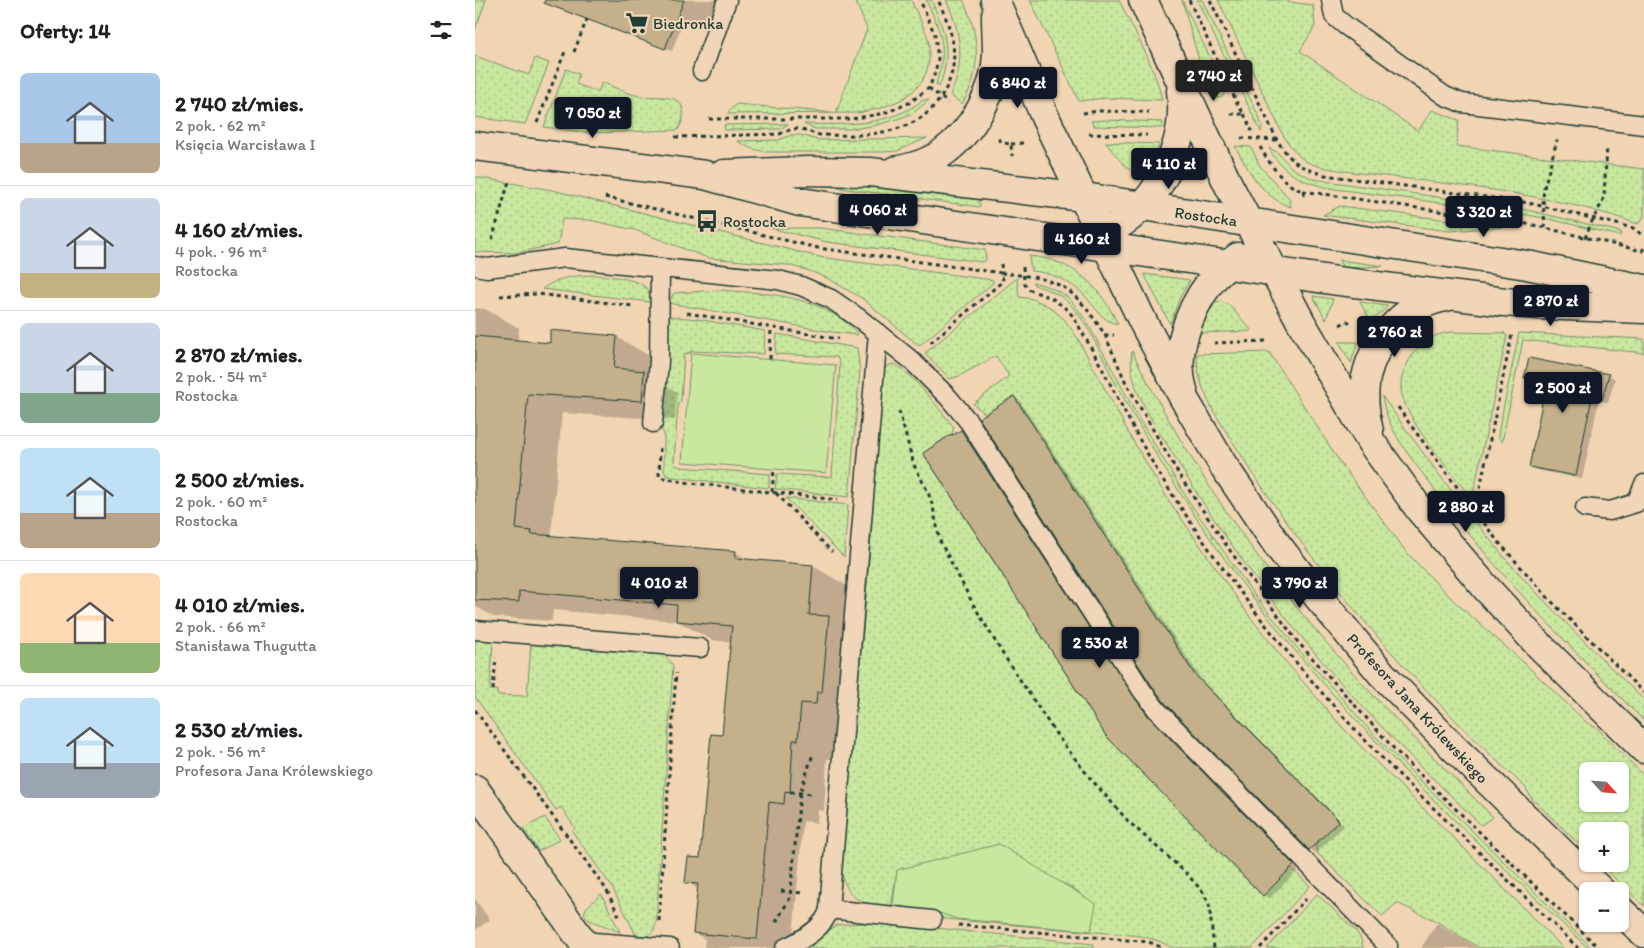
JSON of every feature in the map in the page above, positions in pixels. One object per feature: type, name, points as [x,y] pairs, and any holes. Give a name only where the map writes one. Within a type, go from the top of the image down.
[{"type":"street","points":[[1143,0],[1177,70],[1227,182],[1253,233],[1341,393],[1371,442],[1420,510],[1474,574],[1537,643],[1644,749]]},
{"type":"street","points":[[883,174],[918,166],[941,155],[960,138],[974,121],[985,101],[993,77],[997,55],[995,1]]},
{"type":"street","name":"Profesora Jana Królewskiego","points":[[995,1],[1045,117],[1143,322],[1189,408],[1223,465],[1278,546],[1382,674],[1455,749],[1592,882]]},
{"type":"street","points":[[1104,240],[1115,227],[1141,206],[1164,174],[1180,136],[1183,112],[1182,92],[1177,70]]},
{"type":"street","name":"Rostocka","points":[[475,146],[705,175],[800,202],[1063,240],[1104,240],[1273,271],[1461,297],[1539,305],[1644,309]]},
{"type":"street","name":"Rostocka","points":[[705,175],[808,171],[883,174],[1084,197],[1141,206],[1253,233],[1316,233],[1527,266],[1644,289]]},
{"type":"street","name":"Profesora Jana Królewskiego","points":[[1189,408],[1181,383],[1180,361],[1182,342],[1194,307],[1210,283],[1229,264],[1253,233]]},
{"type":"street","name":"Rostocka","points":[[1371,442],[1363,405],[1365,384],[1373,353],[1396,323],[1409,311],[1426,302],[1444,297],[1461,297]]},
{"type":"street","points":[[475,789],[584,944]]},
{"type":"street","points":[[1629,919],[1644,933]]},
{"type":"lane","points":[[703,71],[727,0]]},
{"type":"lane","points":[[1331,0],[1334,16],[1346,26],[1445,96],[1462,103],[1644,125]]},
{"type":"lane","points":[[481,267],[565,258],[779,280],[801,286],[831,299],[878,333],[921,368],[969,422],[1143,692],[1157,710],[1388,946],[1387,948]]},
{"type":"lane","points":[[653,423],[659,362],[660,268]]},
{"type":"lane","points":[[785,948],[811,933],[821,924],[829,909],[878,333]]},
{"type":"lane","points":[[1585,508],[1610,511],[1636,502],[1644,484]]},
{"type":"lane","points":[[475,630],[701,648]]},
{"type":"lane","points":[[829,909],[933,920]]},
{"type":"lane","points":[[584,944],[670,948]]},
{"type":"path","points":[[709,119],[851,119],[869,117],[897,109],[909,103],[929,88],[938,59],[935,35],[920,0]]},
{"type":"path","points":[[670,137],[780,134],[790,130],[803,129],[817,135],[876,132],[900,128],[919,120],[941,98],[952,74],[954,49],[951,29],[938,0]]},
{"type":"path","points":[[1189,0],[1252,132]]},
{"type":"path","points":[[1210,0],[1277,140],[1288,156],[1299,166],[1325,175],[1544,207],[1633,228],[1644,236]]},
{"type":"path","points":[[574,52],[587,19]]},
{"type":"path","points":[[534,131],[566,50]]},
{"type":"path","points":[[929,88],[954,107]]},
{"type":"path","points":[[1083,113],[1099,111],[1157,112]]},
{"type":"path","points":[[1226,114],[1244,114]]},
{"type":"path","points":[[1545,228],[1544,188],[1564,115]]},
{"type":"path","points":[[1585,238],[1604,195],[1610,121]]},
{"type":"path","points":[[991,134],[1004,143],[1011,144],[1013,164]]},
{"type":"path","points":[[1095,134],[1155,135]]},
{"type":"path","points":[[1238,138],[1277,140]]},
{"type":"path","points":[[1260,147],[1277,172],[1293,187],[1303,191],[1545,228],[1642,251],[1644,248]]},
{"type":"path","points":[[481,267],[511,174]]},
{"type":"path","points":[[1303,191],[1307,207]]},
{"type":"path","points":[[604,196],[818,248],[1002,273],[1003,281],[929,343]]},
{"type":"path","points":[[1022,259],[1024,283],[1028,289],[1053,299],[1072,315],[1161,476],[1248,603],[1290,654],[1388,764],[1578,948]]},
{"type":"path","points":[[1017,274],[1044,278],[1064,287],[1080,300],[1105,335],[1120,336]]},
{"type":"path","points":[[497,296],[537,294],[660,309],[839,339]]},
{"type":"path","points":[[1335,327],[1347,321],[1360,329]]},
{"type":"path","points":[[769,359],[771,327]]},
{"type":"path","points":[[1475,513],[1511,339]]},
{"type":"path","points":[[1212,343],[1266,341]]},
{"type":"path","points":[[875,370],[902,416],[914,465],[928,492],[941,541],[987,627],[1046,719],[1090,778],[1129,822],[1186,873],[1203,892],[1209,904],[1214,948]]},
{"type":"path","points":[[1394,400],[1475,513],[1550,600],[1644,693]]},
{"type":"path","points":[[653,423],[652,434],[661,435],[659,477],[683,482],[842,500]]},
{"type":"path","points":[[774,469],[774,492],[833,553]]},
{"type":"path","points":[[659,928],[677,647]]},
{"type":"path","points":[[475,710],[606,889],[623,923]]},
{"type":"path","points":[[772,929],[790,898],[800,793],[803,779],[817,746]]},
{"type":"path","points":[[1260,948],[1323,880]]},
{"type":"path","points":[[954,924],[1149,942],[1163,948]]},
{"type":"green space","points":[[475,0],[486,0],[475,30]]},
{"type":"green space","points":[[855,0],[911,0],[927,35],[929,44],[929,61],[926,73],[921,83],[912,92],[901,100],[881,108],[858,113],[727,114],[736,104],[836,113],[867,29]]},
{"type":"green space","points":[[926,0],[931,0],[944,33],[945,64],[939,87],[936,85],[941,68],[941,39]]},
{"type":"green space","points":[[946,0],[963,0],[973,26],[975,39],[976,65],[969,91],[962,104],[950,95],[958,71],[960,47],[955,24]]},
{"type":"green space","points":[[1030,0],[1119,0],[1149,61],[1162,100],[1106,98],[1079,101]]},
{"type":"green space","points":[[1182,0],[1224,86],[1225,93],[1222,97],[1213,99],[1199,60]]},
{"type":"green space","points":[[1197,0],[1202,0],[1259,117],[1262,126],[1261,132]]},
{"type":"green space","points":[[1218,0],[1287,0],[1288,2],[1313,5],[1315,26],[1300,51],[1418,131],[1432,110],[1459,120],[1456,146],[1644,169],[1644,217],[1638,224],[1603,213],[1530,196],[1345,171],[1308,162],[1296,153],[1283,135]]},
{"type":"green space","points":[[475,56],[529,75],[535,58],[549,63],[525,124],[475,117]]},
{"type":"green space","points":[[566,69],[579,74],[576,84],[598,92],[602,82],[635,95],[674,99],[679,102],[683,110],[683,119],[678,130],[591,133],[544,127]]},
{"type":"green space","points":[[923,100],[929,100],[913,113],[872,126],[850,129],[815,129],[804,124],[851,124],[881,119],[910,109]]},
{"type":"green space","points":[[1091,121],[1163,122],[1162,128],[1094,126]]},
{"type":"green space","points":[[788,124],[780,129],[725,130],[724,125]]},
{"type":"green space","points":[[791,135],[801,135],[817,140],[927,138],[897,151],[884,152],[765,152],[750,148],[737,141],[779,140]]},
{"type":"green space","points":[[1105,142],[1159,144],[1153,160],[1147,169],[1141,173],[1134,172],[1128,168]]},
{"type":"green space","points":[[1235,146],[1251,147],[1260,166],[1289,198],[1291,207],[1281,203],[1257,182]]},
{"type":"green space","points":[[1269,148],[1277,152],[1293,169],[1313,179],[1527,210],[1621,232],[1620,236],[1545,218],[1509,212],[1325,187],[1306,181],[1289,172],[1281,165]]},
{"type":"green space","points":[[475,177],[552,190],[819,257],[993,280],[993,283],[919,346],[863,299],[829,279],[810,271],[788,265],[708,258],[635,230],[589,220],[562,219],[558,244],[516,253],[475,252]]},
{"type":"green space","points":[[803,183],[836,183],[979,200],[980,207]]},
{"type":"green space","points":[[1340,206],[1502,227],[1450,231],[1323,215]]},
{"type":"green space","points":[[770,228],[820,228],[985,250],[986,260],[983,262],[827,242]]},
{"type":"green space","points":[[1029,256],[1045,258],[1059,263],[1083,277],[1102,297],[1118,324],[1112,323],[1103,317],[1084,295],[1066,282],[1052,275],[1031,271]]},
{"type":"green space","points":[[1339,260],[1383,266],[1343,268]]},
{"type":"green space","points":[[1144,274],[1190,280],[1180,297],[1170,324]]},
{"type":"green space","points":[[595,275],[623,278],[638,283],[648,290],[651,302],[542,289],[555,281]]},
{"type":"green space","points":[[1017,278],[1019,297],[1033,299],[1050,307],[1065,320],[1078,339],[1132,439],[1167,498],[1250,617],[1285,661],[1343,728],[1563,948],[1480,948],[1436,921],[1397,903],[1382,916],[1318,854],[1315,844],[1339,820],[1195,675],[1014,396],[986,414],[973,404],[1009,376],[996,356],[950,379],[925,353]]},
{"type":"green space","points":[[1033,282],[1052,288],[1069,298],[1086,320],[1139,419],[1190,503],[1252,592],[1298,649],[1376,737],[1592,948],[1588,948],[1424,790],[1360,725],[1310,668],[1235,574],[1175,485],[1149,443],[1096,343],[1077,312],[1061,297],[1034,285]]},
{"type":"green space","points":[[718,290],[778,295],[807,302],[835,315],[851,326],[858,335],[668,303],[674,293]]},
{"type":"green space","points":[[1313,296],[1333,299],[1326,320]]},
{"type":"green space","points":[[1221,301],[1230,306],[1252,331],[1200,333],[1208,313],[1216,302]]},
{"type":"green space","points":[[1360,302],[1388,306],[1371,322]]},
{"type":"green space","points":[[667,316],[697,319],[765,331],[764,354],[690,351],[690,353],[684,354],[674,462],[675,465],[680,467],[770,474],[769,488],[666,475],[664,471],[664,433],[662,431],[667,363]]},
{"type":"green space","points":[[1452,332],[1504,333],[1507,336],[1474,490],[1471,494],[1467,493],[1418,428],[1404,401],[1401,389],[1401,381],[1405,369],[1415,351],[1428,339],[1439,334]]},
{"type":"green space","points":[[1519,333],[1644,339],[1644,353],[1523,340],[1502,442],[1498,437],[1499,429]]},
{"type":"green space","points":[[777,334],[857,348],[860,371],[849,497],[775,489],[777,474],[832,476],[840,364],[837,357],[775,354]]},
{"type":"green space","points":[[1339,342],[1358,342],[1351,363]]},
{"type":"green space","points":[[1132,351],[1152,390],[1197,467],[1222,506],[1275,579],[1331,648],[1370,692],[1493,817],[1481,825],[1417,763],[1321,661],[1267,594],[1193,488],[1150,416],[1137,390],[1133,377]]},
{"type":"green space","points":[[1269,352],[1341,464],[1407,553],[1455,602],[1523,662],[1586,722],[1597,728],[1644,776],[1644,906],[1629,892],[1629,882],[1619,882],[1608,872],[1629,872],[1629,822],[1579,822],[1579,844],[1532,799],[1525,787],[1408,671],[1336,587],[1270,499],[1211,406],[1205,394],[1198,368],[1197,354]]},
{"type":"green space","points":[[691,353],[836,365],[826,473],[682,462]]},
{"type":"green space","points":[[893,364],[907,373],[916,382],[954,427],[952,434],[924,454],[1109,738],[1262,895],[1291,868],[1310,886],[1252,948],[1173,948],[1159,941],[1141,936],[934,918],[938,886],[1081,899],[1079,892],[1065,884],[990,859],[940,875],[897,871],[891,907],[858,900],[848,890],[841,871],[884,370],[887,366]]},
{"type":"green space","points":[[1382,396],[1443,479],[1506,559],[1591,648],[1644,700],[1644,721],[1506,578],[1455,517],[1394,432]]},
{"type":"green space","points":[[786,498],[848,505],[844,557]]},
{"type":"green space","points":[[475,640],[493,641],[490,690],[497,690],[497,695],[527,696],[531,644],[664,655],[673,665],[656,923],[654,930],[648,936],[636,935],[612,887],[572,831],[575,828],[561,807],[556,810],[475,697]]},
{"type":"green space","points":[[545,817],[560,839],[539,851],[523,829]]},
{"type":"green space","points":[[999,844],[1096,904],[1091,931],[957,919],[934,911],[893,906],[897,870]]},
{"type":"green space","points":[[601,894],[620,932],[589,920],[584,914],[586,908]]},
{"type":"green space","points":[[1317,894],[1356,931],[1361,939],[1363,948],[1267,948]]},
{"type":"green space","points":[[886,923],[1094,944],[1094,948],[804,948],[837,925]]},
{"type":"building","name":"Biedronka","points":[[545,0],[684,0],[665,49],[544,3]]},
{"type":"building","points":[[550,330],[617,336],[614,368],[644,371],[642,401],[528,394],[516,529],[532,531],[531,534],[736,551],[735,558],[813,565],[809,615],[829,616],[822,692],[817,692],[816,704],[801,703],[798,740],[793,740],[790,792],[785,791],[784,804],[769,802],[757,939],[693,933],[698,884],[685,883],[688,857],[700,858],[711,734],[722,735],[732,626],[676,621],[677,605],[519,591],[519,602],[475,600],[475,336],[550,343]]},
{"type":"building","points":[[1529,358],[1609,374],[1602,400],[1592,397],[1576,476],[1529,467],[1546,384],[1524,378]]},
{"type":"building","points":[[1014,396],[1195,675],[1339,821],[1309,850],[1165,703],[1152,686],[979,418]]},
{"type":"building","points":[[961,430],[1149,717],[1294,865],[1263,896],[1106,736],[923,453]]},
{"type":"place","name":"Biedronka","points":[[637,23]]},
{"type":"place","name":"Rostocka","points":[[707,221]]}]
